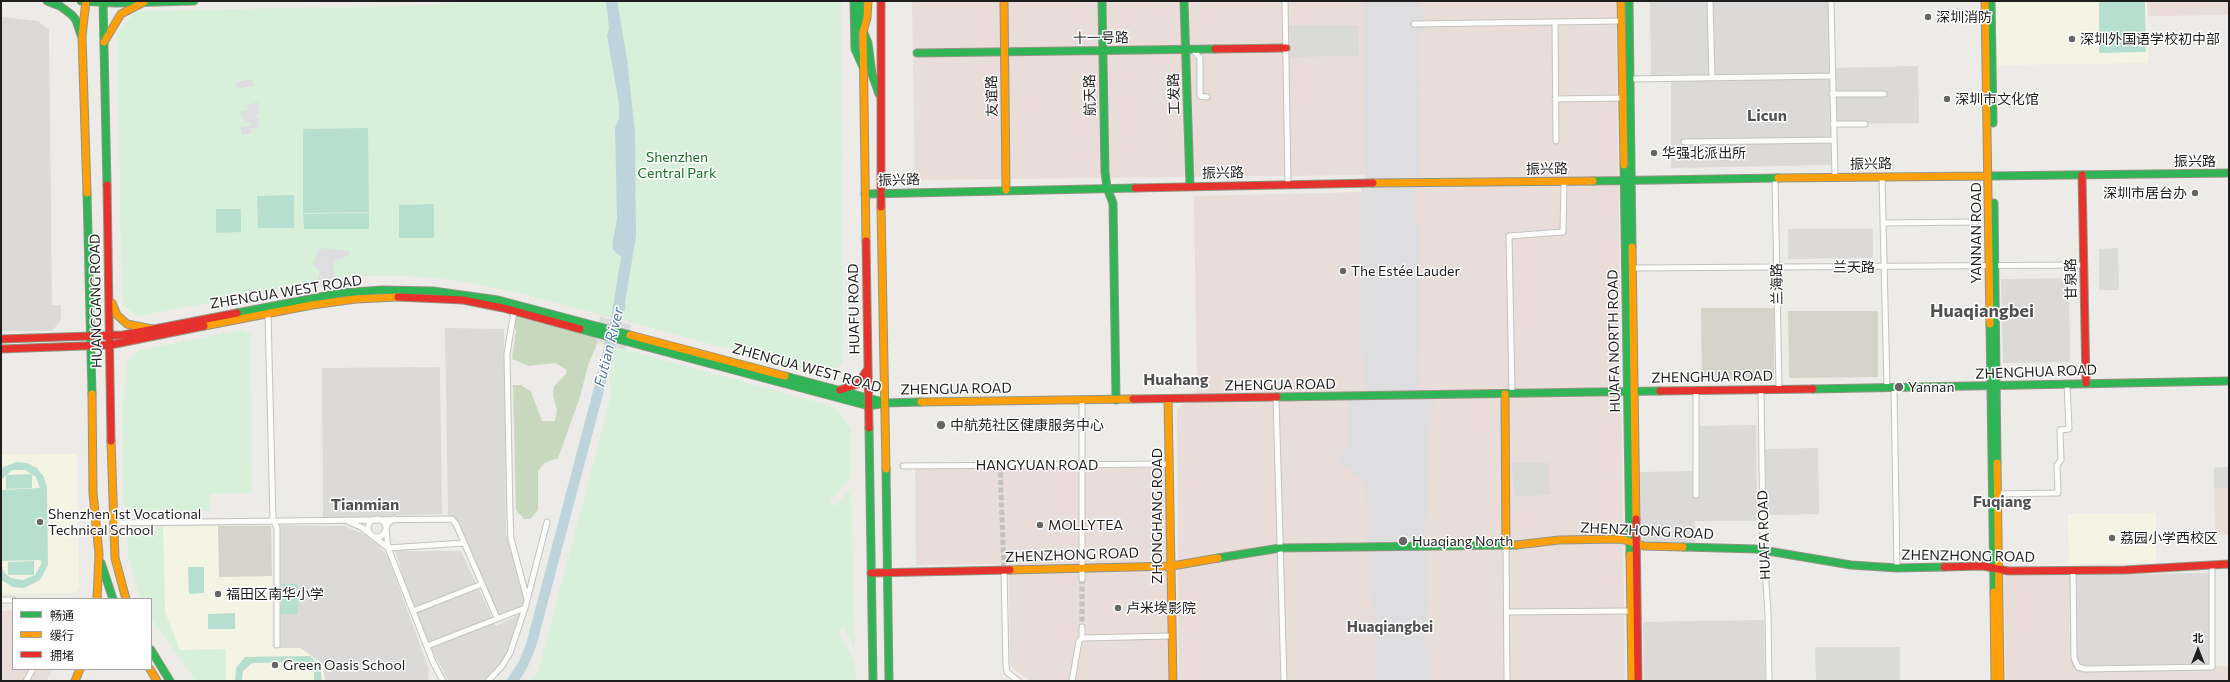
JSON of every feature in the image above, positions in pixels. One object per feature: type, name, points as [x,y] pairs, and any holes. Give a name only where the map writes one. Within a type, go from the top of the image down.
[{"type":"main road","points":[[48,1],[60,6],[72,15],[76,20],[82,36]]},
{"type":"main road","points":[[81,1],[194,1]]},
{"type":"main road","name":"HUANGGANG ROAD","points":[[86,1],[82,36],[93,492],[99,554],[97,598]]},
{"type":"main road","points":[[854,1],[855,49],[863,67]]},
{"type":"main road","name":"HUAFU ROAD","points":[[860,1],[860,19],[863,32],[868,43],[872,74],[881,98]]},
{"type":"main road","name":"HUAFU ROAD","points":[[868,1],[867,18],[863,32],[863,67],[873,681]]},
{"type":"main road","name":"HUAFU ROAD","points":[[881,1],[881,193],[889,681]]},
{"type":"main road","name":"友谊路","points":[[1004,1],[1006,190]]},
{"type":"main road","name":"航天路","points":[[1102,1],[1102,51],[1107,188]]},
{"type":"main road","name":"工发路","points":[[1184,1],[1189,50],[1190,186]]},
{"type":"main road","name":"HUAFA NORTH ROAD","points":[[1621,1],[1623,98],[1628,181]]},
{"type":"main road","name":"HUAFA NORTH ROAD","points":[[1629,1],[1629,268],[1633,544],[1638,681]]},
{"type":"main road","name":"YANNAN ROAD","points":[[1985,1],[1991,176]]},
{"type":"main road","name":"YANNAN ROAD","points":[[1991,1],[1993,386],[1996,568],[2000,681]]},
{"type":"main road","name":"HUANGGANG ROAD","points":[[103,2],[110,298],[113,523],[115,558],[126,598]]},
{"type":"main road","points":[[104,46],[104,38],[109,37],[114,23],[119,15],[132,6],[144,2]]},
{"type":"main road","name":"十一号路","points":[[917,53],[1286,48]]},
{"type":"main road","name":"振兴路","points":[[865,194],[1190,186],[2229,173]]},
{"type":"main road","name":"甘泉路","points":[[2082,174],[2086,383]]},
{"type":"main road","points":[[1107,188],[1113,203],[1116,400]]},
{"type":"main road","name":"ZHENGUA WEST ROAD","points":[[1,339],[110,336],[341,293],[394,290],[433,291],[482,296],[594,329]]},
{"type":"main road","name":"ZHENGUA WEST ROAD","points":[[1,349],[90,347],[110,345],[340,301],[394,297],[462,300],[630,337],[836,390],[868,403]]},
{"type":"main road","points":[[110,298],[117,315],[124,322],[139,328],[152,329]]},
{"type":"main road","name":"ZHENGUA WEST ROAD","points":[[630,337],[868,403],[884,402]]},
{"type":"main road","points":[[836,390],[845,389],[858,384],[866,374],[868,367]]},
{"type":"main road","name":"ZHENGHUA ROAD","points":[[1631,391],[1891,388],[2229,381]]},
{"type":"main road","name":"ZHENGUA ROAD","points":[[884,402],[1276,398],[1631,391]]},
{"type":"main road","points":[[1506,546],[1509,393]]},
{"type":"main road","name":"ZHONGHANG ROAD","points":[[1168,399],[1172,566],[1172,681]]},
{"type":"main road","name":"ZHENZHONG ROAD","points":[[871,573],[1172,566],[1280,548],[1506,546],[1559,540],[1621,539],[1633,544],[1764,550],[1851,565],[1897,568],[1996,568],[2008,571],[2229,564]]},
{"type":"main road","name":"HUAFA NORTH ROAD","points":[[1632,681],[1631,611],[1633,544]]},
{"type":"main road","points":[[99,554],[113,598]]},
{"type":"main road","name":"YANNAN ROAD","points":[[1995,681],[1996,568]]},
{"type":"main road","points":[[152,651],[163,667],[176,681]]},
{"type":"main road","points":[[163,667],[170,681]]},
{"type":"main road","points":[[75,681],[80,670]]},
{"type":"main road","points":[[151,670],[157,681]]},
{"type":"street","points":[[1285,1],[1288,185]]},
{"type":"street","points":[[1710,1],[1712,78]]},
{"type":"street","points":[[1831,1],[1835,178]]},
{"type":"street","points":[[1414,24],[1622,21]]},
{"type":"street","points":[[1555,22],[1556,141]]},
{"type":"street","points":[[1189,50],[1200,58],[1200,96],[1207,97]]},
{"type":"street","points":[[1630,79],[1832,76]]},
{"type":"street","points":[[1832,94],[1884,94]]},
{"type":"street","points":[[1555,98],[1623,98]]},
{"type":"street","points":[[1833,124],[1865,124]]},
{"type":"street","points":[[1684,142],[1834,140]]},
{"type":"street","points":[[1882,177],[1884,266],[1891,388],[1897,568]]},
{"type":"street","name":"兰海路","points":[[1775,179],[1779,389]]},
{"type":"street","points":[[1509,393],[1508,236],[1563,232],[1564,181]]},
{"type":"street","points":[[1883,223],[1976,222]]},
{"type":"street","name":"兰天路","points":[[1629,268],[2083,265]]},
{"type":"street","points":[[514,311],[508,354],[511,539],[527,599]]},
{"type":"street","points":[[268,314],[273,520],[277,528],[277,645]]},
{"type":"street","points":[[1995,494],[2058,493],[2057,465],[2061,460],[2060,430],[2069,430],[2066,384]]},
{"type":"street","name":"HUAFA ROAD","points":[[1762,390],[1764,550],[1768,614],[1769,681]]},
{"type":"street","points":[[1696,391],[1696,495]]},
{"type":"street","points":[[1276,398],[1284,681]]},
{"type":"street","points":[[1082,400],[1082,579]]},
{"type":"street","name":"HANGYUAN ROAD","points":[[903,466],[1170,464]]},
{"type":"street","points":[[376,519],[369,524],[368,530],[371,535],[376,537],[382,535],[388,522],[395,519]]},
{"type":"street","points":[[376,519],[383,522],[386,528],[388,548],[427,646],[443,681]]},
{"type":"street","points":[[113,523],[452,519],[497,618]]},
{"type":"street","points":[[342,521],[355,524],[388,548],[464,543]]},
{"type":"street","points":[[488,681],[502,666],[510,653],[525,608],[547,522]]},
{"type":"street","points":[[1506,546],[1507,681]]},
{"type":"street","points":[[2073,570],[2074,658],[2078,667],[2085,669],[2212,667],[2212,565]]},
{"type":"street","points":[[1004,570],[1006,666],[1007,672],[1018,681]]},
{"type":"street","points":[[413,611],[482,584]]},
{"type":"street","points":[[1,600],[12,600]]},
{"type":"street","points":[[427,646],[525,608]]},
{"type":"street","points":[[1507,612],[1631,611]]},
{"type":"street","points":[[1072,681],[1079,641],[1082,638],[1082,627]]},
{"type":"street","points":[[1082,638],[1172,636]]},
{"type":"street","points":[[26,681],[32,670]]},
{"type":"shaded area","points":[[912,1],[1616,1],[1625,681],[1179,681],[1177,410],[1197,390],[1194,196],[1364,192],[1365,175],[915,180]]},
{"type":"shaded area","points":[[1363,1],[1421,1],[1420,5],[1425,18],[1425,32],[1418,32],[1420,183],[1416,183],[1417,224],[1420,229],[1421,347],[1418,352],[1419,393],[1434,393],[1433,420],[1427,436],[1428,516],[1425,516],[1427,614],[1424,623],[1425,649],[1431,649],[1431,681],[1376,681],[1375,610],[1368,590],[1366,483],[1337,460],[1349,440],[1348,394],[1363,394],[1363,357],[1361,355],[1361,184],[1365,183]]},
{"type":"shaded area","points":[[1650,1],[1831,1],[1831,68],[1918,66],[1919,123],[1833,124],[1834,165],[1671,168],[1671,79],[1651,78]]},
{"type":"shaded area","name":"深圳外国语学校初中部","points":[[1996,1],[2147,1],[2148,63],[1997,65]]},
{"type":"shaded area","points":[[2147,1],[2229,1],[2229,15],[2148,16]]},
{"type":"shaded area","points":[[1,17],[38,21],[49,30],[52,305],[61,305],[61,320],[52,331],[1,331]]},
{"type":"shaded area","points":[[1289,25],[1358,25],[1359,56],[1290,57]]},
{"type":"shaded area","points":[[253,79],[254,86],[236,89],[235,82]]},
{"type":"shaded area","points":[[258,102],[260,114],[256,115],[259,120],[259,128],[251,128],[252,133],[242,135],[240,127],[250,125],[250,123],[245,123],[240,112],[248,110],[247,105]]},
{"type":"shaded area","points":[[1788,229],[1873,229],[1873,258],[1788,259]]},
{"type":"shaded area","points":[[320,248],[350,251],[348,256],[336,260],[333,265],[334,274],[341,282],[316,286],[320,272],[313,264],[317,251]]},
{"type":"shaded area","points":[[2118,248],[2119,290],[2099,290],[2099,249]]},
{"type":"shaded area","points":[[2069,278],[2070,362],[2003,363],[2001,279]]},
{"type":"shaded area","points":[[1701,308],[1774,308],[1774,380],[1702,380]]},
{"type":"shaded area","points":[[1788,311],[1878,311],[1878,377],[1789,378]]},
{"type":"shaded area","points":[[445,328],[504,329],[506,534],[524,599],[523,609],[497,616],[457,521],[448,515]]},
{"type":"shaded area","points":[[440,367],[442,514],[323,518],[322,368]]},
{"type":"shaded area","points":[[1756,425],[1757,521],[1695,521],[1695,542],[1641,542],[1640,472],[1697,471],[1697,426]]},
{"type":"shaded area","points":[[1818,448],[1819,514],[1767,515],[1765,449]]},
{"type":"shaded area","name":"Shenzhen 1st Vocational Technical School","points":[[77,454],[79,589],[74,593],[1,594],[1,455]]},
{"type":"shaded area","points":[[1512,463],[1549,463],[1550,495],[1514,496]]},
{"type":"shaded area","points":[[2229,467],[2229,535],[2215,535],[2214,468]]},
{"type":"shaded area","points":[[2229,467],[2229,488],[2214,488],[2214,468]]},
{"type":"shaded area","points":[[1167,468],[1169,681],[1031,681],[1016,671],[1010,664],[1009,564],[916,565],[915,469]]},
{"type":"shaded area","name":"荔园小学西校区","points":[[2156,513],[2156,563],[2069,564],[2068,514]]},
{"type":"shaded area","points":[[280,525],[344,526],[368,536],[377,544],[388,557],[429,670],[428,680],[325,681],[323,672],[300,648],[280,648]]},
{"type":"shaded area","name":"福田区南华小学","points":[[218,526],[219,577],[272,576],[272,648],[300,648],[323,664],[325,681],[226,681],[225,649],[180,650],[165,612],[163,527]]},
{"type":"shaded area","points":[[218,526],[271,526],[272,576],[219,577]]},
{"type":"shaded area","points":[[395,551],[461,551],[496,626],[520,614],[506,658],[496,672],[485,681],[449,681],[430,647],[412,605]]},
{"type":"shaded area","points":[[2210,573],[2211,671],[2077,673],[2070,664],[2069,575]]},
{"type":"shaded area","points":[[2069,575],[2070,664],[2077,673],[2211,671],[2211,666],[2229,666],[2229,681],[2006,681],[2004,576]]},
{"type":"shaded area","points":[[1,611],[12,611],[12,670],[52,670],[46,681],[1,681]]},
{"type":"shaded area","points":[[1764,620],[1765,681],[1644,681],[1643,622]]},
{"type":"shaded area","points":[[1815,647],[1900,647],[1900,681],[1816,681]]},
{"type":"green space","name":"Shenzhen Central Park","points":[[502,1],[841,1],[843,363],[827,375],[516,292],[454,280],[403,276],[353,276],[138,316],[122,305],[117,35],[135,11],[399,6]]},
{"type":"green space","points":[[2099,1],[2145,1],[2146,52],[2099,53]]},
{"type":"green space","points":[[368,128],[369,212],[303,213],[303,129]]},
{"type":"green space","points":[[294,195],[294,228],[258,228],[257,196]]},
{"type":"green space","points":[[434,204],[434,238],[399,238],[399,205]]},
{"type":"green space","points":[[216,209],[241,209],[241,232],[216,233]]},
{"type":"green space","points":[[369,213],[369,229],[304,229],[303,214]]},
{"type":"green space","points":[[517,315],[600,337],[588,365],[580,397],[558,458],[544,463],[538,471],[538,510],[530,519],[524,519],[516,510],[513,385],[521,385],[531,392],[542,421],[555,421],[557,410],[553,395],[554,386],[566,374],[567,370],[555,363],[529,366],[512,359],[516,331],[512,318]]},
{"type":"green space","points":[[243,330],[251,335],[252,493],[211,494],[210,511],[130,511],[123,504],[122,416],[127,362],[139,350]]},
{"type":"green space","points":[[616,347],[835,407],[851,429],[851,477],[829,501],[835,507],[851,488],[855,648],[844,628],[838,631],[855,663],[856,681],[528,681],[538,672],[611,396],[609,371]]},
{"type":"green space","points":[[16,462],[27,463],[37,468],[44,477],[47,488],[48,565],[40,580],[24,588],[13,587],[1,580],[1,565],[5,573],[11,578],[23,580],[35,575],[41,564],[41,560],[1,561],[1,490],[40,488],[36,477],[25,470],[12,470],[1,480],[1,468]]},
{"type":"green space","points":[[32,474],[32,488],[6,489],[6,475]]},
{"type":"green space","points":[[163,527],[165,612],[180,650],[226,649],[226,681],[196,681],[152,619],[152,598],[140,598],[128,556],[127,531],[132,528]]},
{"type":"green space","points":[[34,561],[34,575],[8,575],[8,562]]},
{"type":"green space","points":[[188,567],[204,567],[204,593],[189,594]]},
{"type":"green space","points":[[281,584],[298,584],[298,614],[281,614]]},
{"type":"green space","points":[[235,613],[235,629],[208,629],[208,614]]},
{"type":"green space","points":[[310,656],[320,665],[322,681],[314,681],[314,672],[306,662],[252,663],[243,671],[242,681],[235,681],[236,668],[245,657]]},
{"type":"water","points":[[606,1],[617,1],[627,59],[635,133],[636,236],[622,321],[611,319],[621,257],[613,250],[612,245],[617,219],[615,128],[619,118],[619,104],[607,36],[609,28]]},
{"type":"water","points":[[605,346],[615,349],[536,647],[528,666],[519,681],[506,681],[519,661],[526,644]]},
{"type":"pier","points":[[600,317],[631,325],[625,350],[596,342]]},
{"type":"waterway","name":"Futian River","points":[[606,361],[620,306]]},
{"type":"tunnel","points":[[1000,465],[1004,570]]},
{"type":"tunnel","points":[[1082,579],[1082,627]]},
{"type":"traffic: fast","points":[[47,1],[60,6],[72,15],[76,20],[81,35]]},
{"type":"traffic: fast","points":[[81,1],[116,3],[194,1]]},
{"type":"traffic: fast","points":[[103,1],[107,185]]},
{"type":"traffic: fast","points":[[854,1],[855,49],[863,67]]},
{"type":"traffic: fast","points":[[860,1],[861,26],[868,43],[872,74],[879,94]]},
{"type":"traffic: fast","points":[[1102,1],[1105,172],[1107,188],[1113,203],[1116,400]]},
{"type":"traffic: fast","points":[[1184,1],[1190,186]]},
{"type":"traffic: fast","points":[[1629,1],[1632,247]]},
{"type":"traffic: fast","points":[[1991,1],[1993,123]]},
{"type":"traffic: fast","points":[[917,53],[1215,49]]},
{"type":"traffic: fast","points":[[1624,165],[1630,555]]},
{"type":"traffic: fast","points":[[1988,176],[2229,173]]},
{"type":"traffic: fast","points":[[1593,181],[1778,178]]},
{"type":"traffic: fast","points":[[865,194],[1135,188]]},
{"type":"traffic: fast","points":[[87,193],[92,394]]},
{"type":"traffic: fast","points":[[1994,203],[1997,463]]},
{"type":"traffic: fast","points":[[237,313],[341,293],[382,290],[433,291],[498,300],[630,335]]},
{"type":"traffic: fast","points":[[1990,324],[1994,592]]},
{"type":"traffic: fast","points":[[580,329],[869,406],[885,403],[921,402]]},
{"type":"traffic: fast","points":[[785,376],[883,402]]},
{"type":"traffic: fast","points":[[1813,389],[2229,381]]},
{"type":"traffic: fast","points":[[1277,397],[1660,391]]},
{"type":"traffic: fast","points":[[869,428],[873,681]]},
{"type":"traffic: fast","points":[[886,469],[889,681]]},
{"type":"traffic: fast","points":[[1218,558],[1280,548],[1516,545]]},
{"type":"traffic: fast","points":[[1683,547],[1756,549],[1851,565],[1897,568],[1944,567]]},
{"type":"traffic: fast","points":[[101,563],[113,598]]},
{"type":"traffic: fast","points":[[152,652],[170,681]]},
{"type":"traffic: slow","points":[[86,1],[82,36],[87,193]]},
{"type":"traffic: slow","points":[[866,241],[863,32],[867,18],[868,1]]},
{"type":"traffic: slow","points":[[1004,1],[1006,190]]},
{"type":"traffic: slow","points":[[1621,1],[1624,165]]},
{"type":"traffic: slow","points":[[1985,1],[1990,324]]},
{"type":"traffic: slow","points":[[104,42],[121,14],[144,2]]},
{"type":"traffic: slow","points":[[1778,178],[1988,176]]},
{"type":"traffic: slow","points":[[1373,183],[1593,181]]},
{"type":"traffic: slow","points":[[881,207],[886,469]]},
{"type":"traffic: slow","points":[[1632,247],[1636,519]]},
{"type":"traffic: slow","points":[[204,326],[312,305],[356,299],[398,297]]},
{"type":"traffic: slow","points":[[112,303],[117,315],[127,324],[152,329]]},
{"type":"traffic: slow","points":[[630,335],[785,376]]},
{"type":"traffic: slow","points":[[92,394],[93,493],[99,554],[97,598]]},
{"type":"traffic: slow","points":[[1505,394],[1506,546]]},
{"type":"traffic: slow","points":[[921,402],[1133,399]]},
{"type":"traffic: slow","points":[[1168,399],[1173,681]]},
{"type":"traffic: slow","points":[[111,441],[115,558],[126,598]]},
{"type":"traffic: slow","points":[[1997,463],[2000,681]]},
{"type":"traffic: slow","points":[[1516,545],[1559,540],[1621,539],[1644,546],[1683,547]]},
{"type":"traffic: slow","points":[[1630,555],[1632,681]]},
{"type":"traffic: slow","points":[[1010,570],[1172,566],[1218,558]]},
{"type":"traffic: slow","points":[[1994,592],[1995,681]]},
{"type":"traffic: slow","points":[[75,681],[80,670]]},
{"type":"traffic: slow","points":[[151,670],[157,681]]},
{"type":"traffic: jam","points":[[881,1],[881,207]]},
{"type":"traffic: jam","points":[[1215,49],[1286,48]]},
{"type":"traffic: jam","points":[[2082,175],[2086,383]]},
{"type":"traffic: jam","points":[[1135,188],[1373,183]]},
{"type":"traffic: jam","points":[[107,185],[111,441]]},
{"type":"traffic: jam","points":[[866,241],[869,428]]},
{"type":"traffic: jam","points":[[398,297],[463,300],[503,308],[580,329]]},
{"type":"traffic: jam","points":[[1,339],[123,335],[237,313]]},
{"type":"traffic: jam","points":[[1,349],[110,345],[204,326]]},
{"type":"traffic: jam","points":[[840,390],[858,384],[867,370]]},
{"type":"traffic: jam","points":[[1660,391],[1813,389]]},
{"type":"traffic: jam","points":[[1133,399],[1277,397]]},
{"type":"traffic: jam","points":[[1636,519],[1638,681]]},
{"type":"traffic: jam","points":[[1944,567],[1983,566],[2008,571],[2125,570],[2229,564]]},
{"type":"traffic: jam","points":[[871,573],[1010,570]]},
{"type":"place","name":"深圳消防","points":[[1928,17]]},
{"type":"place","name":"深圳外国语学校初中部","points":[[2072,39]]},
{"type":"place","name":"深圳市文化馆","points":[[1947,99]]},
{"type":"place","name":"华强北派出所","points":[[1654,153]]},
{"type":"place","name":"深圳市居台办","points":[[2195,193]]},
{"type":"place","name":"The Estée Lauder","points":[[1343,271]]},
{"type":"place","name":"Yannan","points":[[1899,387]]},
{"type":"place","name":"中航苑社区健康服务中心","points":[[941,425]]},
{"type":"place","name":"Shenzhen 1st Vocational Technical School","points":[[40,522]]},
{"type":"place","name":"MOLLYTEA","points":[[1040,525]]},
{"type":"place","name":"荔园小学西校区","points":[[2112,538]]},
{"type":"place","name":"Huaqiang North","points":[[1403,541]]},
{"type":"place","name":"福田区南华小学","points":[[218,594]]},
{"type":"place","name":"卢米埃影院","points":[[1118,608]]},
{"type":"place","name":"Green Oasis School","points":[[275,665]]},
{"type":"district","name":"Licun","points":[[1767,116]]},
{"type":"district","name":"Huaqiangbei","points":[[1982,311]]},
{"type":"district","name":"Huahang","points":[[1176,380]]},
{"type":"district","name":"Fuqiang","points":[[2002,502]]},
{"type":"district","name":"Tianmian","points":[[365,505]]},
{"type":"district","name":"Huaqiangbei","points":[[1390,627]]}]
